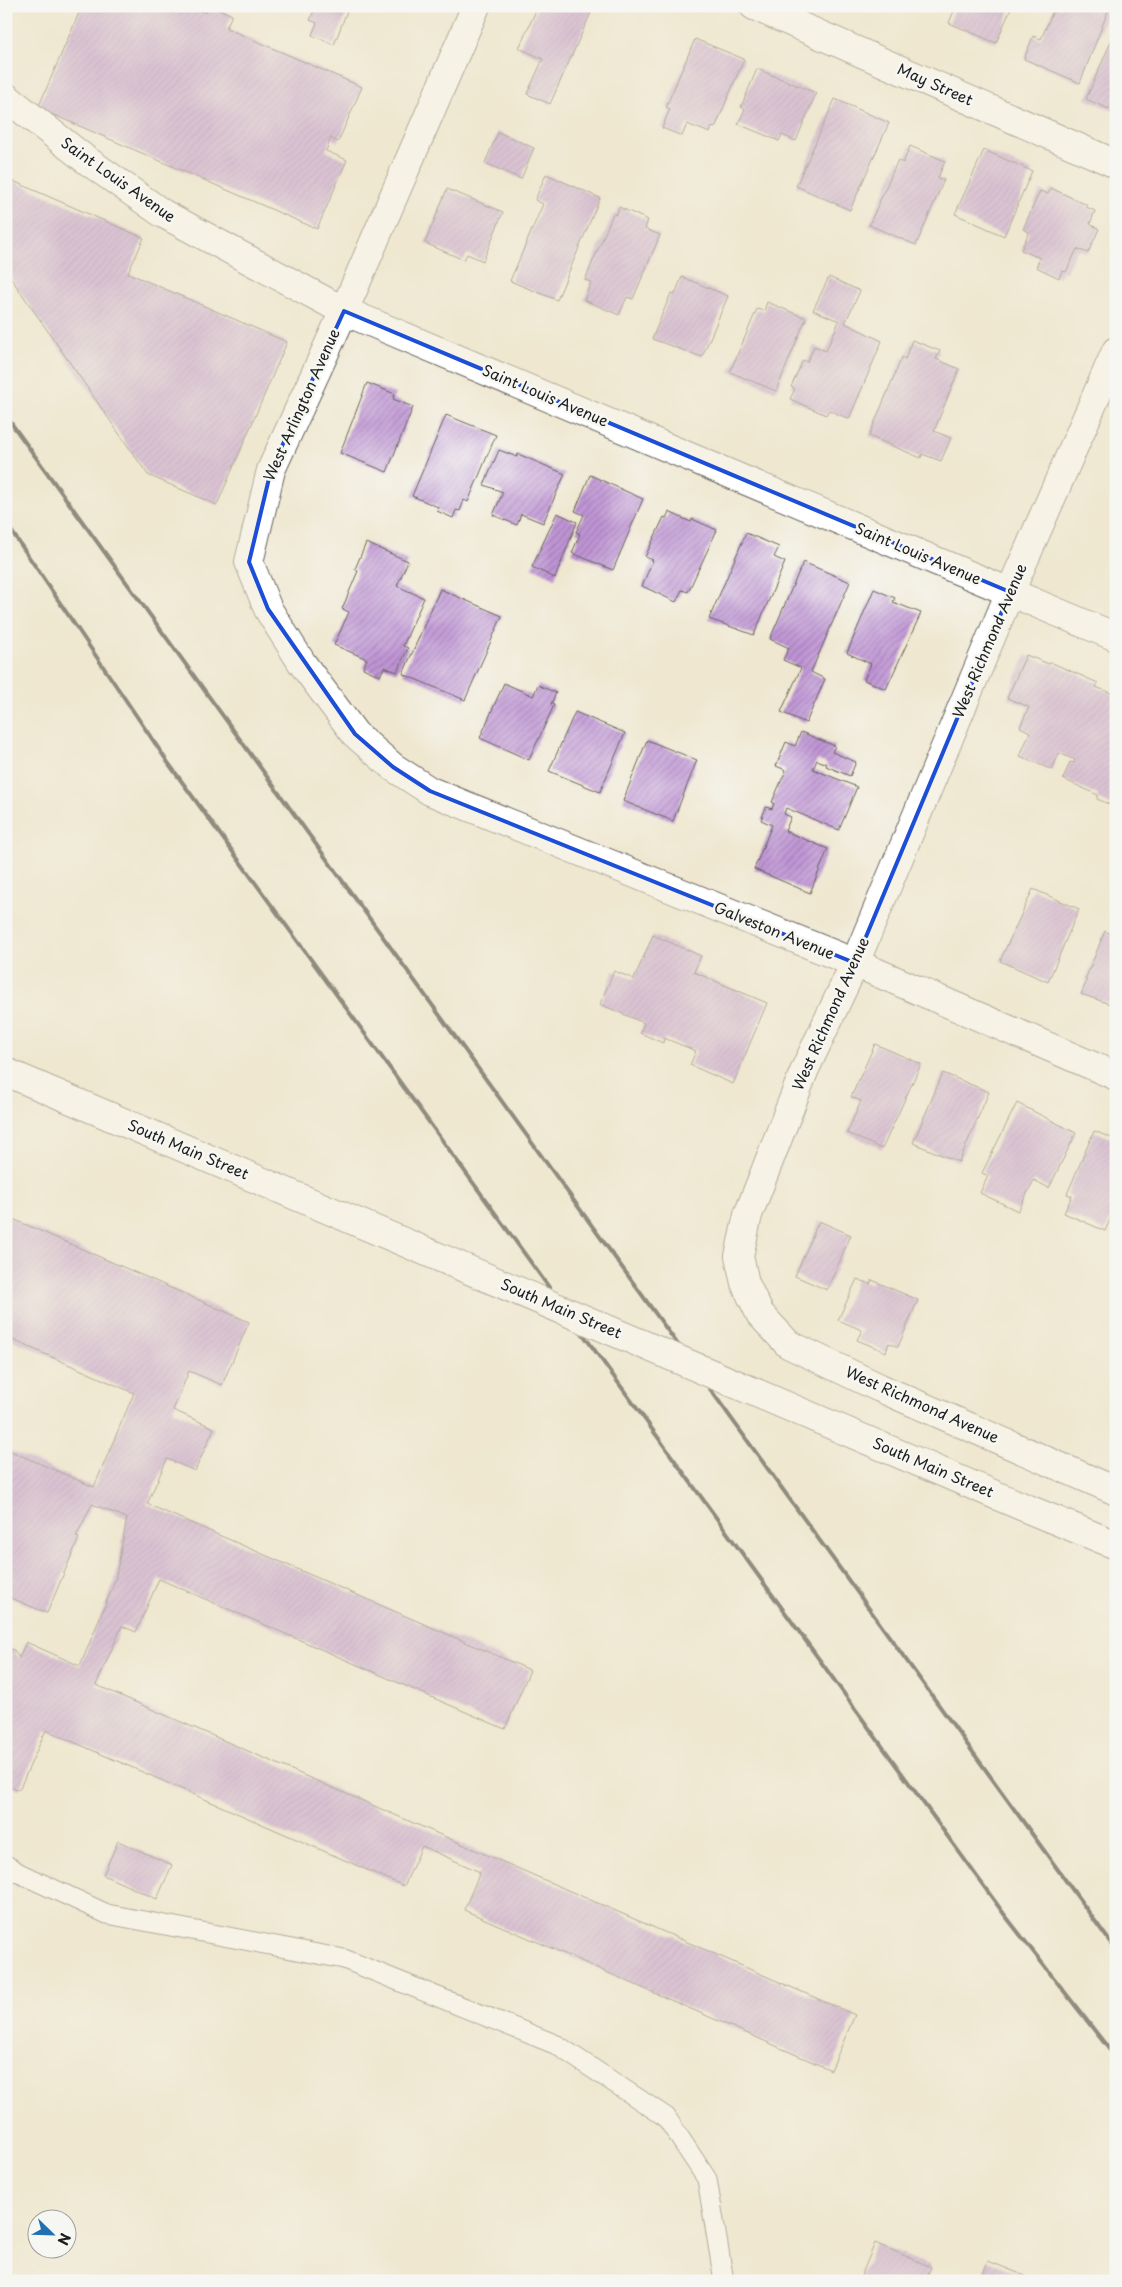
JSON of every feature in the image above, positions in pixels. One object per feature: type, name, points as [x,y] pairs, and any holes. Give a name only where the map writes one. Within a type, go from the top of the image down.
[{"type":"street","name":"West Arlington Avenue","points":[[430,792],[393,767],[355,734],[302,663],[268,609],[249,562],[271,470],[344,311],[476,6]]},
{"type":"street","name":"May Street","points":[[754,6],[1116,164]]},
{"type":"street","name":"Saint Louis Avenue","points":[[6,98],[85,159],[162,213],[344,311],[1116,637]]},
{"type":"street","name":"West Richmond Avenue","points":[[1116,351],[1010,592],[855,963],[806,1069],[748,1215],[739,1256],[745,1283],[760,1314],[788,1344],[880,1388],[1116,1491]]},
{"type":"street","name":"Galveston Avenue","points":[[430,792],[855,963],[1116,1076]]},
{"type":"street","name":"South Main Street","points":[[6,1072],[1116,1545]]},
{"type":"lane","points":[[6,1865],[106,1914],[344,1959],[556,2045],[666,2117],[707,2179],[724,2281]]},
{"type":"highlighted area","points":[[344,311],[1010,592],[855,963],[430,791],[393,767],[355,734],[268,609],[249,562],[271,470]]},
{"type":"building","points":[[82,6],[191,6],[206,13],[209,6],[212,6],[232,15],[226,28],[362,87],[338,142],[331,138],[326,151],[347,160],[317,229],[38,108]]},
{"type":"building","points":[[316,6],[349,6],[334,45],[312,35],[317,23],[310,20]]},
{"type":"building","points":[[538,6],[594,6],[550,104],[527,94],[543,59],[519,48]]},
{"type":"building","points":[[956,6],[1012,6],[996,43],[949,23]]},
{"type":"building","points":[[1055,6],[1110,6],[1080,83],[1024,59],[1033,36],[1041,39]]},
{"type":"building","points":[[1116,30],[1116,112],[1086,99]]},
{"type":"building","points":[[695,39],[744,59],[715,128],[712,127],[710,133],[687,124],[682,136],[662,128],[670,109],[666,107]]},
{"type":"building","points":[[757,69],[816,93],[796,141],[782,135],[779,141],[738,124],[745,109],[741,107]]},
{"type":"building","points":[[835,99],[889,123],[850,210],[796,186]]},
{"type":"building","points":[[498,132],[534,148],[521,179],[485,163]]},
{"type":"building","points":[[910,146],[945,161],[938,178],[944,180],[916,245],[869,225],[898,160],[903,163]]},
{"type":"building","points":[[984,150],[1032,171],[1004,236],[955,214]]},
{"type":"building","points":[[546,174],[600,198],[557,300],[510,281],[543,204],[535,200]]},
{"type":"building","points":[[6,178],[144,238],[128,273],[287,342],[217,505],[148,475],[6,271]]},
{"type":"building","points":[[1051,188],[1087,205],[1086,207],[1095,211],[1090,224],[1099,229],[1088,253],[1077,249],[1066,272],[1062,271],[1059,278],[1036,267],[1040,258],[1021,250],[1029,232],[1023,229],[1040,191],[1048,194]]},
{"type":"building","points":[[447,189],[503,212],[483,261],[467,254],[464,260],[425,243]]},
{"type":"building","points":[[619,207],[648,220],[645,229],[660,235],[633,299],[627,297],[619,315],[584,300],[591,282],[585,280],[613,214],[616,215]]},
{"type":"building","points":[[682,277],[728,296],[702,357],[652,339],[671,293],[675,294]]},
{"type":"building","points":[[829,277],[860,291],[845,323],[882,341],[849,419],[829,410],[826,415],[790,399],[795,389],[791,387],[803,360],[807,362],[814,346],[826,351],[839,321],[813,310]]},
{"type":"building","points":[[767,302],[806,318],[776,391],[730,372],[757,309],[764,311]]},
{"type":"building","points":[[912,340],[940,351],[936,359],[959,369],[934,431],[951,438],[941,461],[922,454],[921,458],[869,436],[902,357],[905,359]]},
{"type":"building","points":[[367,383],[395,394],[393,399],[413,407],[387,472],[340,453]]},
{"type":"building","points":[[446,415],[496,435],[468,502],[464,500],[460,511],[456,510],[453,518],[437,511],[438,507],[412,496]]},
{"type":"building","points":[[499,450],[517,457],[518,454],[565,474],[543,523],[521,514],[517,525],[493,515],[503,492],[484,485]]},
{"type":"building","points":[[590,475],[643,499],[613,570],[572,553],[580,534],[576,532],[584,515],[575,511]]},
{"type":"building","points":[[669,512],[691,522],[692,519],[717,530],[688,592],[682,590],[676,602],[642,586],[653,560],[645,557],[664,517],[666,518]]},
{"type":"building","points":[[557,513],[577,522],[555,578],[532,567]]},
{"type":"building","points":[[746,533],[779,547],[774,557],[785,562],[754,635],[709,619]]},
{"type":"building","points":[[366,543],[408,561],[397,586],[424,598],[403,646],[408,648],[397,672],[384,667],[380,676],[363,668],[367,659],[334,645],[349,612],[342,609],[358,571],[355,569]]},
{"type":"building","points":[[803,562],[850,582],[811,672],[825,679],[806,723],[781,712],[801,668],[783,660],[789,648],[770,639]]},
{"type":"building","points":[[440,589],[502,616],[465,700],[403,674]]},
{"type":"building","points":[[874,589],[895,598],[893,602],[921,613],[886,689],[864,680],[871,664],[847,653]]},
{"type":"building","points":[[1026,655],[1049,664],[1050,662],[1098,683],[1096,687],[1116,695],[1116,807],[1097,799],[1098,795],[1063,779],[1070,762],[1074,763],[1075,760],[1059,753],[1052,770],[1020,756],[1030,732],[1020,727],[1029,707],[1007,698]]},
{"type":"building","points":[[504,683],[533,696],[538,685],[556,693],[551,704],[554,705],[529,760],[480,738]]},
{"type":"building","points":[[575,712],[625,733],[600,792],[549,771]]},
{"type":"building","points":[[801,732],[835,746],[832,752],[856,762],[850,776],[817,760],[813,769],[857,787],[839,830],[786,808],[784,814],[791,817],[785,831],[828,849],[810,893],[754,869],[772,825],[761,820],[766,807],[772,809],[774,803],[772,802],[786,770],[776,766],[786,742],[795,746]]},
{"type":"building","points":[[647,740],[697,760],[673,821],[623,801]]},
{"type":"building","points":[[1033,889],[1079,909],[1048,982],[1000,961]]},
{"type":"building","points":[[1105,931],[1116,936],[1116,1006],[1081,994]]},
{"type":"building","points":[[653,935],[701,956],[694,972],[767,1003],[733,1084],[690,1065],[696,1051],[664,1038],[663,1043],[640,1033],[644,1023],[600,1004],[614,971],[634,979]]},
{"type":"building","points":[[875,1044],[921,1064],[882,1149],[847,1133],[861,1101],[851,1097]]},
{"type":"building","points":[[943,1073],[989,1092],[959,1162],[913,1143]]},
{"type":"building","points":[[1017,1103],[1076,1133],[1049,1188],[1034,1180],[1018,1211],[980,1193],[988,1176],[982,1173]]},
{"type":"building","points":[[1094,1131],[1116,1140],[1116,1214],[1113,1213],[1105,1231],[1064,1213],[1072,1196],[1067,1194]]},
{"type":"building","points":[[6,1216],[249,1322],[222,1385],[189,1371],[173,1410],[214,1428],[195,1471],[167,1459],[147,1504],[530,1670],[505,1729],[159,1579],[136,1632],[122,1626],[96,1685],[855,2015],[831,2070],[464,1910],[480,1872],[422,1846],[404,1886],[46,1730],[19,1790],[6,1785],[6,1646],[15,1651],[19,1658],[26,1642],[80,1666],[115,1581],[127,1518],[92,1504],[76,1537],[79,1538],[47,1613],[6,1596],[6,1449],[94,1487],[134,1393],[6,1337]]},
{"type":"building","points":[[819,1221],[851,1235],[827,1290],[795,1276]]},
{"type":"building","points":[[857,1279],[870,1284],[872,1280],[918,1300],[898,1347],[889,1343],[886,1352],[857,1340],[862,1330],[838,1320]]},
{"type":"building","points":[[118,1841],[172,1865],[157,1899],[103,1875]]},
{"type":"building","points":[[875,2243],[931,2267],[925,2281],[859,2281]]},
{"type":"building","points":[[988,2261],[1038,2281],[980,2281]]},
{"type":"railway","points":[[6,416],[1116,1950]]},
{"type":"railway","points":[[6,523],[169,764],[1004,1914],[1116,2058]]}]
